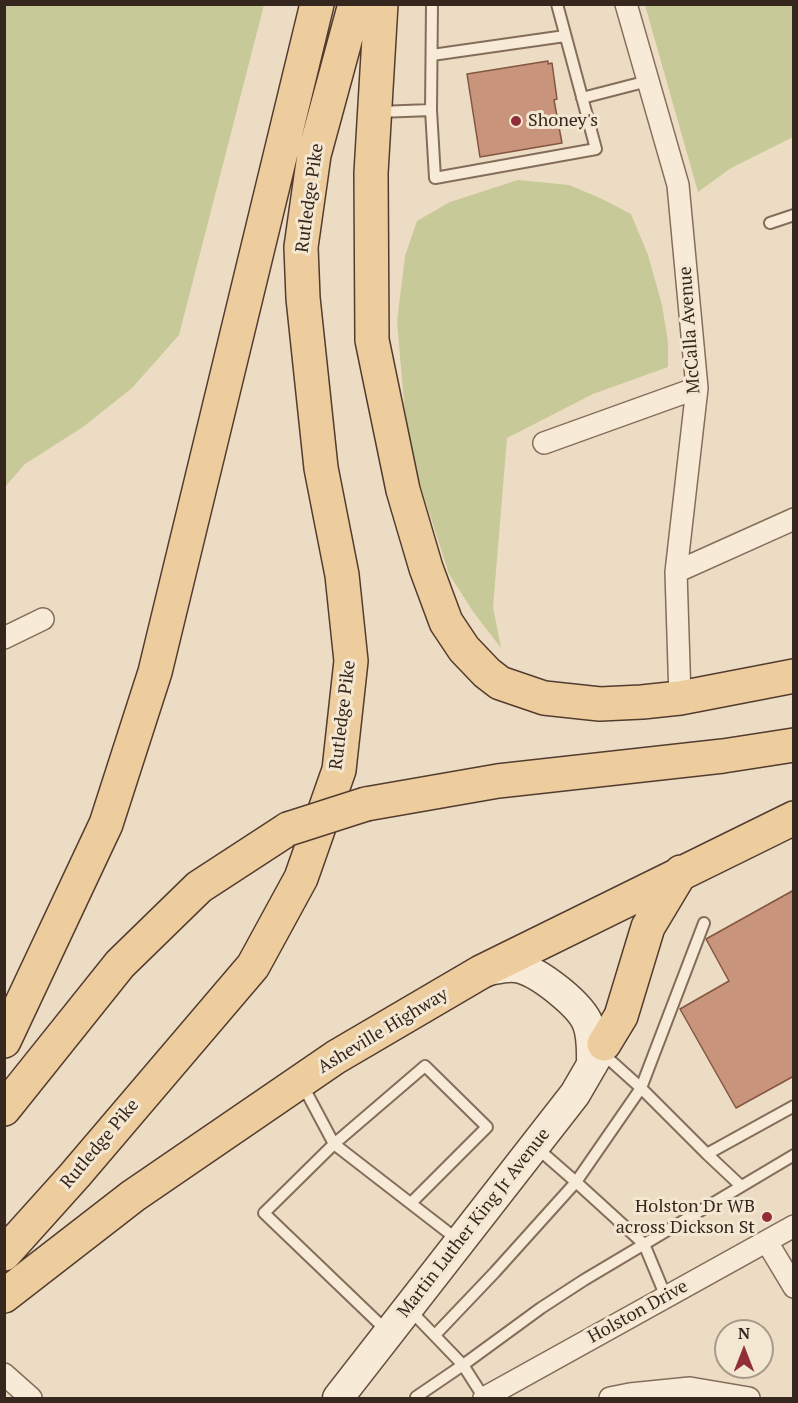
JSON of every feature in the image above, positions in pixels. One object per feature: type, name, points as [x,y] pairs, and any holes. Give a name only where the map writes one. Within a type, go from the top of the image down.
[{"type":"main road","name":"Rutledge Pike","points":[[6,1029],[106,824],[155,672],[317,4]]},
{"type":"main road","name":"Rutledge Pike","points":[[4,1254],[75,1175],[253,966],[300,878],[339,770],[351,661],[342,575],[321,468],[303,297],[301,246],[314,155],[355,4]]},
{"type":"main road","points":[[381,4],[371,173],[372,340],[403,490],[426,568],[446,622],[464,649],[487,673],[500,683],[544,698],[600,704],[680,698],[794,676]]},
{"type":"main road","points":[[4,1109],[120,964],[191,894],[288,830],[366,804],[498,781],[700,759],[794,745]]},
{"type":"main road","name":"Asheville Highway","points":[[4,1296],[133,1196],[336,1057],[482,972],[794,818]]},
{"type":"main road","points":[[599,1054],[621,1016],[648,927],[681,872]]},
{"type":"main road","points":[[482,972],[507,966],[520,967],[555,988],[578,1008],[587,1021],[591,1038],[599,1054]]},
{"type":"main road","name":"Martin Luther King Jr Avenue","points":[[338,1398],[575,1094],[599,1054]]},
{"type":"street","name":"McCalla Avenue","points":[[626,4],[678,185],[697,388],[676,572],[680,698]]},
{"type":"street","points":[[544,443],[697,388]]},
{"type":"street","points":[[676,572],[794,519]]},
{"type":"street","points":[[4,638],[43,619]]},
{"type":"street","name":"Holston Drive","points":[[492,1396],[794,1227]]},
{"type":"street","points":[[767,1242],[794,1287]]},
{"type":"street","points":[[4,1374],[31,1398]]},
{"type":"street","points":[[610,1398],[690,1388],[749,1398]]},
{"type":"lane","points":[[432,4],[431,110],[435,178],[596,149],[557,4]]},
{"type":"lane","points":[[432,55],[565,36]]},
{"type":"lane","points":[[582,98],[648,81]]},
{"type":"lane","points":[[375,112],[431,110]]},
{"type":"lane","points":[[770,223],[794,215]]},
{"type":"lane","points":[[435,1335],[576,1182],[641,1089],[704,923]]},
{"type":"lane","points":[[599,1054],[641,1089],[741,1186]]},
{"type":"lane","points":[[389,1333],[264,1213],[334,1144],[425,1066],[487,1127],[411,1203]]},
{"type":"lane","points":[[300,1081],[334,1144],[460,1241]]},
{"type":"lane","points":[[707,1154],[794,1106]]},
{"type":"lane","points":[[534,1146],[644,1244],[666,1297]]},
{"type":"lane","points":[[417,1398],[541,1308],[794,1155]]},
{"type":"lane","points":[[408,1308],[492,1396]]},
{"type":"green space","points":[[5,4],[264,5],[179,335],[132,388],[83,427],[25,464],[5,487]]},
{"type":"green space","points":[[645,5],[793,5],[793,137],[731,168],[698,192]]},
{"type":"green space","points":[[518,180],[569,185],[631,214],[648,255],[662,305],[668,342],[668,367],[593,394],[507,438],[493,607],[501,648],[474,613],[449,574],[408,447],[397,322],[405,256],[417,221],[450,202]]},
{"type":"building","name":"Shoney's","points":[[548,61],[548,64],[552,63],[557,99],[554,100],[562,143],[480,157],[467,74]]},
{"type":"building","points":[[794,890],[794,1076],[736,1108],[680,1009],[729,981],[706,939]]},
{"type":"place","name":"Shoney's","points":[[516,121]]},
{"type":"place","name":"Holston Dr WB across Dickson St","points":[[767,1217]]}]
